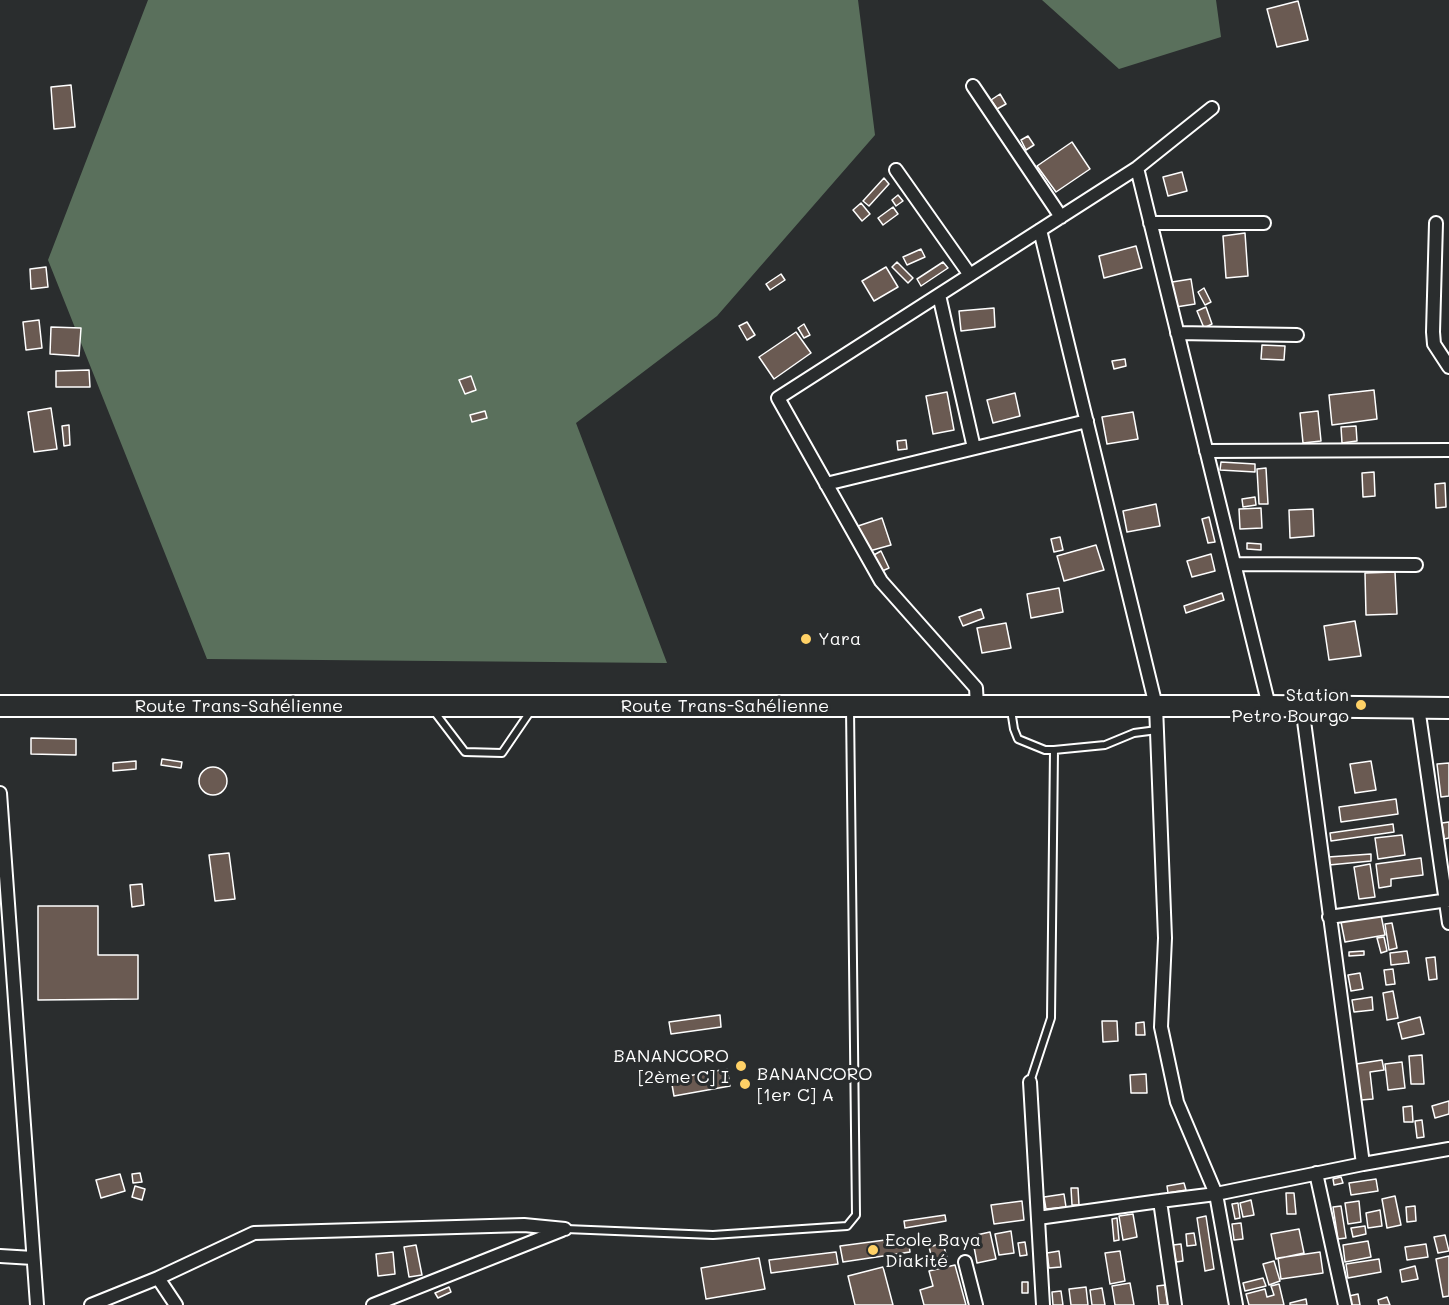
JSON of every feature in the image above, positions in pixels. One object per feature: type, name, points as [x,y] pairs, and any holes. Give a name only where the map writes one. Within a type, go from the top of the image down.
[{"type":"highway","name":"Route Trans-Sahélienne","points":[[0,706],[1449,708]]},
{"type":"street","points":[[973,86],[1061,217]]},
{"type":"street","points":[[976,706],[976,688],[881,581],[778,398],[1137,168],[1212,108]]},
{"type":"street","points":[[1137,168],[1269,706]]},
{"type":"street","points":[[896,171],[970,275]]},
{"type":"street","points":[[1150,223],[1264,223]]},
{"type":"street","points":[[1436,223],[1434,344],[1449,367]]},
{"type":"street","points":[[1040,230],[1156,706],[1165,938],[1161,1027],[1178,1102],[1216,1194],[1236,1305]]},
{"type":"street","points":[[939,295],[974,448]]},
{"type":"street","points":[[1177,333],[1297,335]]},
{"type":"street","points":[[826,484],[1086,421]]},
{"type":"street","points":[[1206,451],[1449,450]]},
{"type":"street","points":[[1234,564],[1416,565]]},
{"type":"street","points":[[1302,706],[1363,1164]]},
{"type":"street","points":[[1418,707],[1449,923]]},
{"type":"street","points":[[0,793],[37,1305]]},
{"type":"street","points":[[1329,917],[1447,900]]},
{"type":"street","points":[[1030,1082],[1043,1305]]},
{"type":"street","points":[[1038,1218],[1216,1194],[1449,1149]]},
{"type":"street","points":[[1316,1173],[1345,1305]]},
{"type":"street","points":[[1160,1201],[1175,1305]]},
{"type":"street","points":[[91,1305],[158,1278],[254,1233],[524,1225],[565,1229]]},
{"type":"street","points":[[373,1305],[565,1229]]},
{"type":"street","points":[[0,1256],[33,1258]]},
{"type":"street","points":[[965,1262],[976,1305]]},
{"type":"street","points":[[158,1278],[176,1305]]},
{"type":"lane","points":[[430,706],[465,752],[502,753],[534,706]]},
{"type":"lane","points":[[565,1229],[713,1234],[847,1226],[856,1215],[850,706]]},
{"type":"lane","points":[[1011,706],[1014,729],[1018,739],[1045,750],[1105,745],[1134,733],[1157,730]]},
{"type":"lane","points":[[1030,1082],[1051,1018],[1054,750]]},
{"type":"green space","points":[[148,0],[858,0],[875,135],[717,316],[576,423],[667,663],[207,659],[48,260]]},
{"type":"green space","points":[[1042,0],[1216,0],[1221,37],[1119,69]]},
{"type":"building","points":[[1298,1],[1308,40],[1277,47],[1267,9]]},
{"type":"building","points":[[71,85],[75,127],[54,129],[51,87]]},
{"type":"building","points":[[1000,94],[1006,104],[997,109],[991,100]]},
{"type":"building","points":[[1028,136],[1034,145],[1026,150],[1021,140]]},
{"type":"building","points":[[1072,142],[1090,169],[1056,192],[1037,166]]},
{"type":"building","points":[[1182,172],[1187,191],[1168,196],[1163,177]]},
{"type":"building","points":[[884,178],[889,184],[869,206],[863,201]]},
{"type":"building","points":[[898,195],[903,201],[896,206],[892,200]]},
{"type":"building","points":[[861,203],[870,214],[862,221],[853,210]]},
{"type":"building","points":[[893,207],[898,214],[883,225],[878,218]]},
{"type":"building","points":[[1245,233],[1248,276],[1226,278],[1223,236]]},
{"type":"building","points":[[1136,246],[1142,268],[1104,278],[1099,256]]},
{"type":"building","points":[[921,249],[925,257],[907,265],[903,257]]},
{"type":"building","points":[[897,262],[913,278],[908,283],[892,267]]},
{"type":"building","points":[[943,262],[948,268],[921,286],[917,279]]},
{"type":"building","points":[[46,267],[48,287],[31,289],[30,269]]},
{"type":"building","points":[[886,267],[898,287],[874,301],[862,281]]},
{"type":"building","points":[[781,274],[785,280],[770,290],[766,284]]},
{"type":"building","points":[[1191,279],[1195,304],[1176,307],[1172,282]]},
{"type":"building","points":[[1204,288],[1211,302],[1205,305],[1198,292]]},
{"type":"building","points":[[1206,307],[1212,324],[1204,328],[1197,311]]},
{"type":"building","points":[[994,308],[995,327],[961,331],[959,311]]},
{"type":"building","points":[[39,320],[42,348],[26,350],[23,322]]},
{"type":"building","points":[[747,322],[755,335],[747,340],[739,326]]},
{"type":"building","points":[[804,324],[810,335],[804,338],[798,328]]},
{"type":"building","points":[[51,327],[81,328],[79,356],[50,354]]},
{"type":"building","points":[[796,332],[811,353],[774,379],[759,357]]},
{"type":"building","points":[[1262,345],[1285,346],[1284,360],[1261,359]]},
{"type":"building","points":[[1125,359],[1126,366],[1114,369],[1112,361]]},
{"type":"building","points":[[89,370],[90,387],[56,387],[56,371]]},
{"type":"building","points":[[471,376],[476,390],[465,394],[459,380]]},
{"type":"building","points":[[1374,390],[1377,419],[1332,425],[1329,395]]},
{"type":"building","points":[[947,392],[954,430],[933,434],[926,396]]},
{"type":"building","points":[[1015,393],[1020,416],[993,423],[987,400]]},
{"type":"building","points":[[51,408],[57,449],[34,452],[28,412]]},
{"type":"building","points":[[485,411],[487,418],[472,422],[470,415]]},
{"type":"building","points":[[1318,411],[1321,441],[1303,443],[1300,413]]},
{"type":"building","points":[[1133,412],[1138,439],[1107,444],[1102,417]]},
{"type":"building","points":[[69,425],[70,445],[64,446],[62,426]]},
{"type":"building","points":[[1356,426],[1357,441],[1342,443],[1341,427]]},
{"type":"building","points":[[906,440],[907,449],[898,450],[897,441]]},
{"type":"building","points":[[1221,462],[1255,464],[1255,472],[1220,470]]},
{"type":"building","points":[[1266,468],[1268,504],[1259,504],[1257,469]]},
{"type":"building","points":[[1374,472],[1375,496],[1363,497],[1362,473]]},
{"type":"building","points":[[1445,483],[1446,507],[1436,508],[1435,484]]},
{"type":"building","points":[[1255,497],[1256,505],[1243,507],[1242,499]]},
{"type":"building","points":[[1156,504],[1160,526],[1127,532],[1123,511]]},
{"type":"building","points":[[1261,508],[1262,528],[1240,529],[1239,509]]},
{"type":"building","points":[[1313,509],[1314,536],[1290,538],[1289,510]]},
{"type":"building","points":[[1209,517],[1215,542],[1208,543],[1202,519]]},
{"type":"building","points":[[882,518],[891,545],[866,552],[858,526]]},
{"type":"building","points":[[1060,537],[1063,550],[1054,552],[1051,539]]},
{"type":"building","points":[[1247,543],[1261,544],[1261,550],[1247,549]]},
{"type":"building","points":[[1096,545],[1104,570],[1064,581],[1057,556]]},
{"type":"building","points":[[881,551],[889,568],[880,572],[872,556]]},
{"type":"building","points":[[1211,554],[1215,571],[1192,577],[1187,561]]},
{"type":"building","points":[[1395,572],[1397,614],[1366,615],[1365,573]]},
{"type":"building","points":[[1059,588],[1063,612],[1031,618],[1027,594]]},
{"type":"building","points":[[1222,593],[1224,600],[1186,613],[1184,606]]},
{"type":"building","points":[[981,609],[984,618],[963,626],[959,617]]},
{"type":"building","points":[[1355,621],[1361,656],[1329,660],[1324,626]]},
{"type":"building","points":[[1006,623],[1011,648],[982,653],[977,628]]},
{"type":"building","points":[[31,738],[76,739],[76,755],[31,754]]},
{"type":"building","points":[[162,759],[182,762],[181,768],[161,765]]},
{"type":"building","points":[[136,761],[136,769],[113,771],[113,763]]},
{"type":"building","points":[[1371,761],[1376,790],[1355,793],[1350,764]]},
{"type":"building","points":[[1449,763],[1449,796],[1441,797],[1437,764]]},
{"type":"building","points":[[213,767],[223,771],[227,781],[223,791],[213,795],[203,791],[199,781],[203,771]]},
{"type":"building","points":[[1396,799],[1398,814],[1341,822],[1339,807]]},
{"type":"building","points":[[1449,822],[1449,838],[1444,839],[1442,823]]},
{"type":"building","points":[[1393,824],[1394,832],[1331,841],[1330,833]]},
{"type":"building","points":[[1402,835],[1405,855],[1378,859],[1375,838]]},
{"type":"building","points":[[229,853],[235,899],[215,901],[209,855]]},
{"type":"building","points":[[1371,854],[1371,861],[1329,865],[1328,857]]},
{"type":"building","points":[[1421,858],[1423,875],[1391,879],[1391,886],[1379,888],[1376,864]]},
{"type":"building","points":[[1370,864],[1375,897],[1359,899],[1354,867]]},
{"type":"building","points":[[142,884],[144,905],[132,907],[130,885]]},
{"type":"building","points":[[38,906],[98,906],[98,955],[138,955],[138,999],[38,1000]]},
{"type":"building","points":[[1381,915],[1385,935],[1345,942],[1341,922]]},
{"type":"building","points":[[1392,923],[1397,948],[1389,950],[1385,924]]},
{"type":"building","points":[[1384,937],[1387,951],[1381,953],[1377,938]]},
{"type":"building","points":[[1364,951],[1364,955],[1349,956],[1349,952]]},
{"type":"building","points":[[1407,951],[1409,963],[1391,965],[1390,953]]},
{"type":"building","points":[[1435,957],[1437,979],[1429,980],[1426,958]]},
{"type":"building","points":[[1393,969],[1395,984],[1386,985],[1384,970]]},
{"type":"building","points":[[1360,973],[1363,989],[1351,991],[1348,975]]},
{"type":"building","points":[[1393,991],[1398,1018],[1387,1020],[1383,993]]},
{"type":"building","points":[[1372,997],[1373,1010],[1354,1012],[1352,1000]]},
{"type":"building","points":[[720,1015],[721,1027],[671,1034],[669,1022]]},
{"type":"building","points":[[1420,1017],[1424,1034],[1402,1039],[1398,1023]]},
{"type":"building","points":[[1102,1021],[1117,1021],[1118,1041],[1103,1042]]},
{"type":"building","points":[[1144,1022],[1145,1035],[1136,1035],[1136,1023]]},
{"type":"building","points":[[1422,1055],[1424,1084],[1411,1084],[1409,1056]]},
{"type":"building","points":[[1382,1060],[1384,1070],[1370,1072],[1373,1099],[1361,1100],[1356,1064]]},
{"type":"building","points":[[1402,1062],[1405,1088],[1388,1090],[1385,1064]]},
{"type":"building","points":[[727,1069],[730,1086],[674,1096],[671,1079]]},
{"type":"building","points":[[1146,1074],[1147,1093],[1131,1093],[1130,1075]]},
{"type":"building","points":[[1449,1101],[1449,1114],[1435,1118],[1432,1106]]},
{"type":"building","points":[[1412,1106],[1413,1122],[1404,1122],[1403,1107]]},
{"type":"building","points":[[1422,1120],[1424,1137],[1417,1138],[1415,1121]]},
{"type":"building","points":[[140,1173],[142,1182],[133,1183],[132,1174]]},
{"type":"building","points":[[120,1174],[125,1191],[101,1198],[96,1180]]},
{"type":"building","points":[[1341,1177],[1343,1183],[1334,1185],[1333,1179]]},
{"type":"building","points":[[1376,1179],[1378,1191],[1351,1195],[1349,1183]]},
{"type":"building","points":[[1184,1183],[1186,1190],[1168,1193],[1167,1186]]},
{"type":"building","points":[[135,1186],[145,1189],[142,1200],[132,1197]]},
{"type":"building","points":[[1071,1188],[1078,1188],[1079,1205],[1072,1205]]},
{"type":"building","points":[[1286,1193],[1294,1193],[1296,1214],[1287,1214]]},
{"type":"building","points":[[1064,1194],[1066,1207],[1046,1209],[1044,1197]]},
{"type":"building","points":[[1395,1196],[1401,1225],[1387,1228],[1382,1199]]},
{"type":"building","points":[[1251,1200],[1254,1215],[1243,1217],[1240,1203]]},
{"type":"building","points":[[1022,1201],[1024,1220],[994,1224],[991,1205]]},
{"type":"building","points":[[1359,1201],[1361,1222],[1348,1224],[1345,1203]]},
{"type":"building","points":[[1238,1203],[1240,1218],[1235,1219],[1232,1204]]},
{"type":"building","points":[[1341,1206],[1346,1238],[1338,1239],[1333,1207]]},
{"type":"building","points":[[1415,1206],[1416,1221],[1407,1222],[1406,1207]]},
{"type":"building","points":[[1380,1210],[1382,1226],[1368,1228],[1366,1213]]},
{"type":"building","points":[[1133,1214],[1137,1237],[1123,1240],[1119,1216]]},
{"type":"building","points":[[945,1215],[946,1221],[905,1228],[904,1221]]},
{"type":"building","points":[[1206,1216],[1214,1269],[1205,1271],[1197,1218]]},
{"type":"building","points":[[1117,1218],[1119,1240],[1114,1241],[1112,1219]]},
{"type":"building","points":[[1241,1223],[1243,1239],[1234,1240],[1232,1224]]},
{"type":"building","points":[[1365,1226],[1366,1234],[1353,1237],[1351,1228]]},
{"type":"building","points":[[1299,1229],[1304,1253],[1276,1259],[1271,1234]]},
{"type":"building","points":[[1011,1231],[1014,1253],[999,1255],[995,1234]]},
{"type":"building","points":[[990,1232],[996,1259],[977,1263],[972,1236]]},
{"type":"building","points":[[1194,1233],[1196,1245],[1187,1246],[1186,1234]]},
{"type":"building","points":[[1445,1235],[1449,1251],[1438,1253],[1434,1237]]},
{"type":"building","points":[[908,1237],[910,1252],[843,1262],[840,1246]]},
{"type":"building","points":[[1368,1241],[1371,1257],[1345,1262],[1343,1245]]},
{"type":"building","points":[[1025,1242],[1027,1255],[1020,1256],[1018,1243]]},
{"type":"building","points":[[943,1243],[947,1258],[933,1262],[929,1247]]},
{"type":"building","points":[[1181,1244],[1183,1261],[1176,1262],[1173,1245]]},
{"type":"building","points":[[1426,1244],[1428,1257],[1407,1260],[1405,1247]]},
{"type":"building","points":[[416,1245],[422,1275],[409,1277],[404,1247]]},
{"type":"building","points":[[1059,1251],[1061,1267],[1049,1268],[1047,1253]]},
{"type":"building","points":[[1120,1251],[1125,1281],[1110,1284],[1105,1253]]},
{"type":"building","points":[[393,1252],[395,1274],[378,1276],[376,1254]]},
{"type":"building","points":[[836,1252],[838,1264],[771,1273],[769,1260]]},
{"type":"building","points":[[1320,1252],[1323,1273],[1281,1279],[1278,1258]]},
{"type":"building","points":[[1449,1256],[1449,1296],[1443,1297],[1436,1259]]},
{"type":"building","points":[[759,1258],[765,1289],[706,1299],[701,1268]]},
{"type":"building","points":[[1379,1259],[1381,1272],[1348,1278],[1346,1264]]},
{"type":"building","points":[[1274,1261],[1280,1281],[1269,1285],[1263,1264]]},
{"type":"building","points":[[955,1265],[966,1305],[924,1305],[920,1290],[933,1286],[929,1271]]},
{"type":"building","points":[[1415,1266],[1418,1279],[1402,1282],[1400,1270]]},
{"type":"building","points":[[883,1267],[893,1305],[855,1305],[848,1276]]},
{"type":"building","points":[[1263,1278],[1266,1286],[1245,1291],[1243,1283]]},
{"type":"building","points":[[1022,1282],[1028,1282],[1028,1293],[1022,1293]]},
{"type":"building","points":[[1130,1283],[1134,1305],[1115,1305],[1112,1286]]},
{"type":"building","points":[[1279,1284],[1284,1305],[1249,1305],[1246,1294],[1265,1289],[1267,1297],[1274,1295],[1271,1286]]},
{"type":"building","points":[[1165,1285],[1168,1305],[1159,1305],[1157,1286]]},
{"type":"building","points":[[449,1287],[451,1292],[438,1298],[435,1293]]},
{"type":"building","points":[[1086,1287],[1088,1305],[1071,1305],[1069,1289]]},
{"type":"building","points":[[1102,1288],[1105,1305],[1092,1305],[1090,1290]]},
{"type":"building","points":[[1061,1291],[1063,1305],[1053,1305],[1052,1292]]},
{"type":"building","points":[[1358,1294],[1360,1305],[1350,1305],[1349,1296]]},
{"type":"building","points":[[1387,1297],[1390,1305],[1379,1305],[1378,1300]]},
{"type":"building","points":[[1306,1299],[1307,1305],[1290,1305],[1290,1303]]},
{"type":"place","name":"Yara","points":[[806,639]]},
{"type":"place","name":"Station Petro Bourgo","points":[[1361,705]]},
{"type":"place","name":"BANANCORO [2ème C] I","points":[[741,1066]]},
{"type":"place","name":"BANANCORO [1er C] A","points":[[745,1084]]},
{"type":"place","name":"Ecole Baya Diakité","points":[[873,1250]]}]
